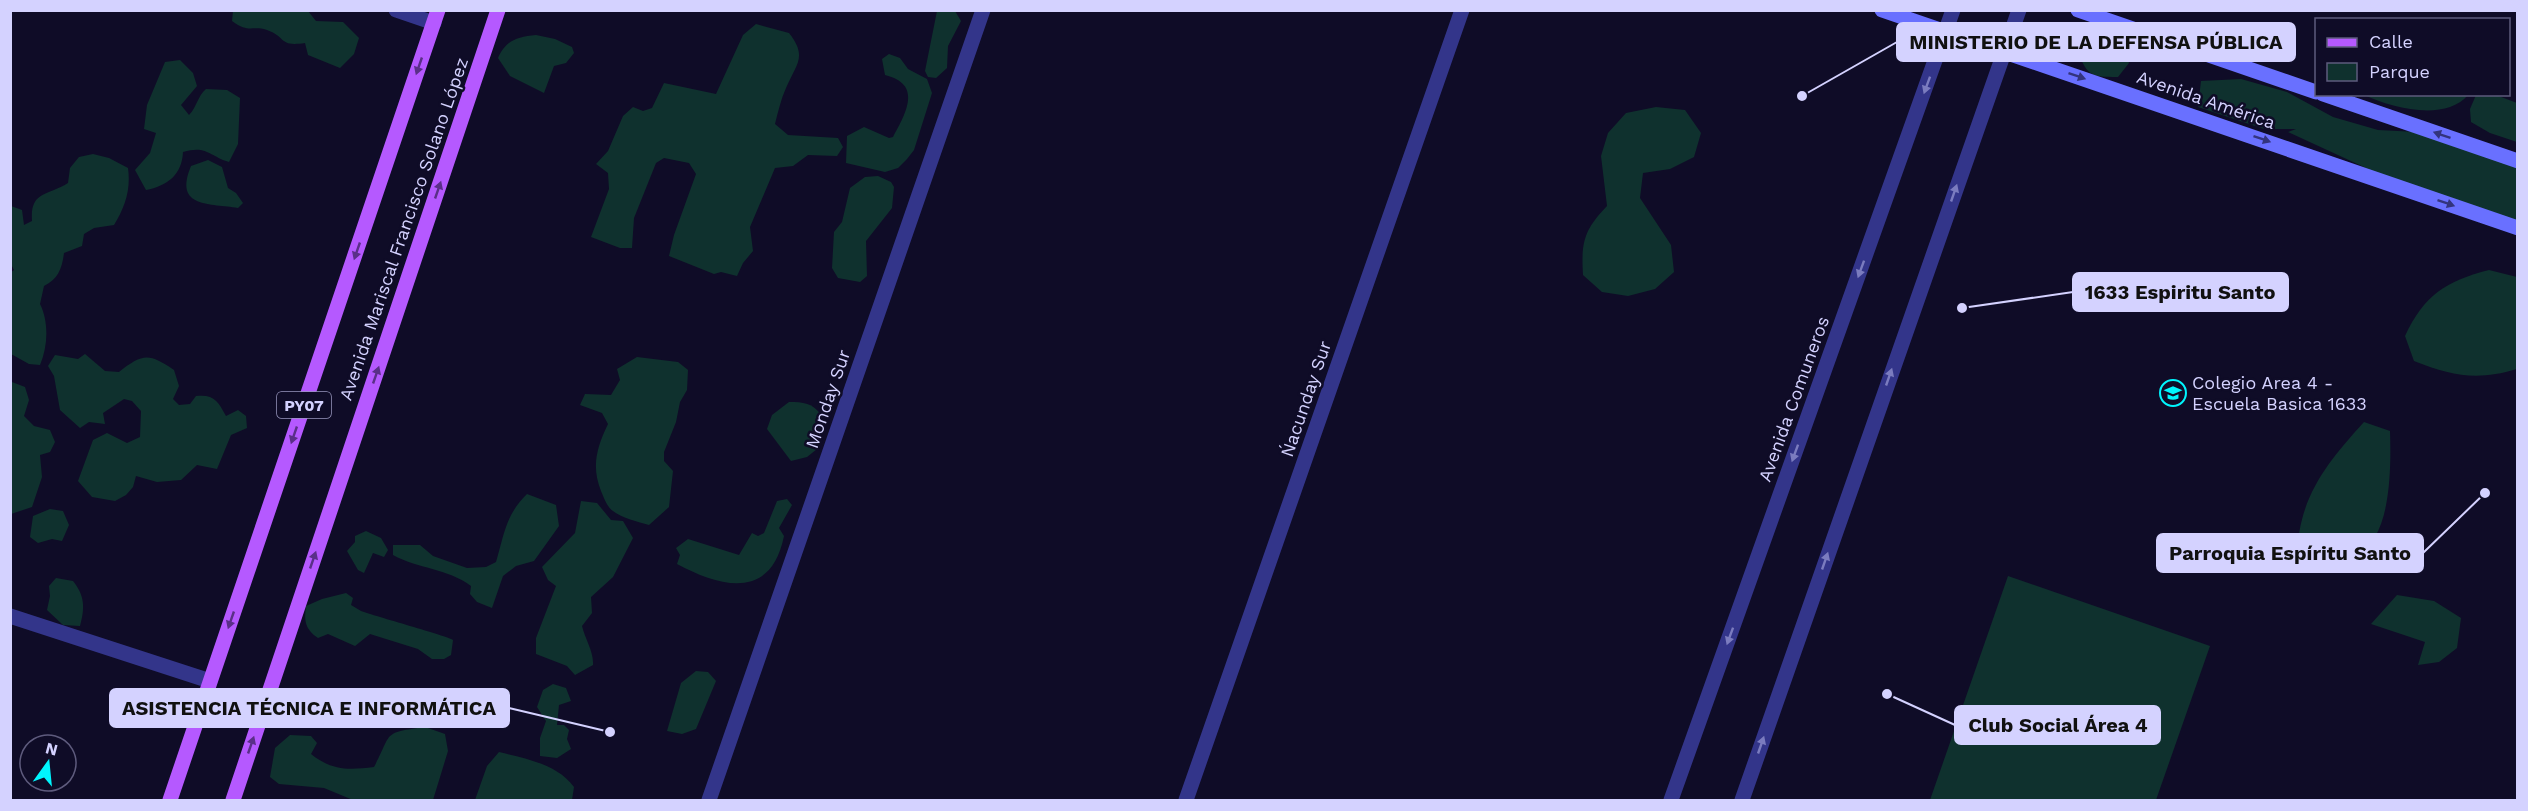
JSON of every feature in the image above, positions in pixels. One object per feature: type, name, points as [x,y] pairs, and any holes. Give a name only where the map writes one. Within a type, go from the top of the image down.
[{"type":"main road","name":"Avenida Mariscal Francisco Solano López","points":[[233,801],[498,10]]},
{"type":"main road","name":"Avenida América","points":[[1882,10],[2517,228]]},
{"type":"main road","points":[[2078,10],[2315,92]]},
{"type":"main road","name":"Avenida Mariscal Francisco Solano López","points":[[170,801],[436,17]]},
{"type":"main road","points":[[2330,96],[2517,161]]},
{"type":"street","points":[[396,10],[436,17]]},
{"type":"street","name":"Monday Sur","points":[[709,801],[983,10]]},
{"type":"street","name":"Ńacunday Sur","points":[[1186,801],[1462,10]]},
{"type":"street","name":"Avenida Comuneros","points":[[1671,801],[1953,10]]},
{"type":"street","points":[[1742,801],[2019,10]]},
{"type":"street","points":[[10,616],[210,681]]},
{"type":"green space","points":[[233,11],[308,11],[316,21],[343,22],[359,38],[354,54],[340,68],[308,55],[305,43],[290,44],[267,30],[238,25],[232,21]]},
{"type":"green space","points":[[937,11],[955,11],[961,21],[948,46],[947,68],[936,78],[928,77],[925,71]]},
{"type":"green space","points":[[756,24],[789,33],[798,48],[798,60],[786,88],[775,124],[788,135],[838,138],[843,147],[837,156],[808,155],[793,166],[775,168],[750,227],[753,251],[743,263],[737,276],[721,272],[714,274],[669,256],[674,235],[696,174],[689,163],[664,158],[656,163],[634,218],[632,248],[620,248],[591,237],[609,189],[608,173],[596,164],[608,151],[623,116],[633,107],[643,111],[652,108],[664,83],[716,94],[743,35]]},
{"type":"green space","points":[[536,35],[555,39],[572,47],[574,53],[566,63],[554,66],[544,93],[510,76],[498,58],[513,40]]},
{"type":"green space","points":[[2098,35],[2123,43],[2129,63],[2118,77],[2094,75],[2083,64],[2076,47]]},
{"type":"green space","points":[[889,54],[900,58],[908,69],[927,79],[932,93],[914,150],[898,168],[885,172],[846,163],[847,136],[864,127],[889,138],[893,137],[903,118],[908,100],[907,92],[904,85],[897,79],[885,75],[882,59]]},
{"type":"green space","points":[[180,60],[193,73],[197,86],[181,105],[189,115],[206,89],[227,90],[240,98],[238,144],[229,162],[203,151],[183,152],[180,167],[172,178],[160,186],[146,190],[135,170],[150,153],[156,133],[144,129],[147,105],[165,62]]},
{"type":"green space","points":[[2241,79],[2287,92],[2333,117],[2378,130],[2437,133],[2517,157],[2517,226],[2429,197],[2288,132],[2296,129],[2264,129],[2198,107],[2201,81]]},
{"type":"green space","points":[[2366,96],[2467,96],[2446,108],[2432,110],[2403,108]]},
{"type":"green space","points":[[2476,96],[2499,96],[2517,103],[2517,142],[2490,133],[2471,122],[2470,109]]},
{"type":"green space","points":[[1656,107],[1685,110],[1701,133],[1694,157],[1670,169],[1643,173],[1640,198],[1671,245],[1674,272],[1655,289],[1628,296],[1602,292],[1583,275],[1586,237],[1593,222],[1607,206],[1601,156],[1608,133],[1626,113]]},
{"type":"green space","points":[[93,154],[109,158],[128,168],[129,184],[126,198],[114,225],[94,228],[84,234],[82,246],[64,253],[58,273],[44,286],[40,304],[46,326],[45,350],[40,365],[29,364],[11,354],[10,273],[14,270],[11,264],[11,206],[22,210],[24,225],[32,221],[32,211],[37,199],[68,183],[70,168],[79,157]]},
{"type":"green space","points":[[208,160],[222,167],[228,188],[236,193],[243,203],[238,208],[207,204],[191,197],[187,190],[187,180],[191,166]]},
{"type":"green space","points":[[878,176],[891,182],[894,187],[892,208],[866,241],[867,276],[860,282],[838,278],[832,268],[834,232],[842,222],[850,188],[865,177]]},
{"type":"green space","points":[[2489,270],[2517,277],[2517,369],[2477,376],[2440,370],[2414,361],[2405,336],[2420,310],[2438,292],[2449,285]]},
{"type":"green space","points":[[85,354],[105,371],[119,372],[140,359],[158,360],[174,370],[179,386],[173,399],[179,405],[190,404],[196,396],[211,397],[226,416],[238,410],[246,416],[247,428],[231,435],[217,469],[197,465],[181,480],[157,482],[136,476],[133,487],[126,495],[115,501],[92,497],[78,481],[93,440],[107,433],[127,443],[140,437],[141,411],[132,401],[124,399],[103,413],[105,424],[89,422],[80,428],[60,410],[54,376],[48,366],[55,355],[78,359]]},
{"type":"green space","points":[[637,357],[678,362],[688,370],[687,390],[680,402],[676,422],[664,452],[664,461],[673,471],[669,507],[649,525],[621,516],[607,505],[598,482],[596,465],[598,449],[608,424],[602,413],[580,405],[585,394],[611,395],[620,380],[617,369]]},
{"type":"green space","points":[[12,382],[25,387],[29,400],[24,416],[34,426],[50,430],[55,442],[50,452],[40,455],[42,477],[32,507],[11,514]]},
{"type":"green space","points":[[789,402],[807,404],[821,415],[817,449],[807,457],[791,461],[767,429],[772,415]]},
{"type":"green space","points":[[2364,422],[2390,431],[2387,500],[2375,537],[2331,571],[2297,558],[2303,517],[2326,468]]},
{"type":"green space","points":[[527,494],[556,505],[559,526],[534,561],[516,566],[503,576],[492,608],[477,602],[470,594],[471,586],[462,580],[393,555],[393,545],[420,545],[433,556],[467,568],[486,567],[496,562],[510,517]]},
{"type":"green space","points":[[787,499],[792,505],[779,528],[784,536],[778,557],[768,571],[756,579],[742,583],[727,583],[711,579],[677,564],[680,555],[676,548],[688,539],[739,555],[752,533],[758,536],[764,533],[777,501]]},
{"type":"green space","points":[[581,501],[597,503],[611,520],[623,521],[633,538],[613,577],[591,597],[592,613],[582,626],[593,665],[575,675],[567,666],[536,654],[536,638],[556,586],[548,580],[542,567],[575,533]]},
{"type":"green space","points":[[50,509],[63,511],[69,525],[62,541],[52,539],[38,543],[30,537],[33,516]]},
{"type":"green space","points":[[366,531],[381,538],[388,550],[384,557],[373,553],[364,573],[358,570],[347,551],[355,542],[355,536]]},
{"type":"green space","points":[[2008,576],[2210,646],[2156,800],[1930,800]]},
{"type":"green space","points":[[56,578],[73,581],[80,592],[83,613],[80,626],[63,625],[47,610],[50,596],[49,586]]},
{"type":"green space","points":[[346,593],[353,598],[351,605],[361,611],[453,640],[451,655],[444,659],[432,659],[418,649],[370,634],[355,646],[328,634],[318,638],[306,624],[306,606]]},
{"type":"green space","points":[[2397,595],[2434,601],[2461,618],[2457,648],[2439,662],[2418,665],[2425,642],[2371,624]]},
{"type":"green space","points":[[696,671],[708,672],[716,681],[696,729],[682,734],[667,731],[681,683]]},
{"type":"green space","points":[[553,684],[566,688],[571,701],[559,705],[557,725],[564,725],[569,730],[567,739],[571,749],[557,758],[540,756],[540,738],[546,721],[537,707],[543,690]]},
{"type":"green space","points":[[425,727],[445,734],[448,751],[433,800],[353,800],[324,788],[279,784],[270,777],[275,748],[290,735],[311,736],[317,743],[311,754],[326,764],[357,769],[374,767],[390,736],[401,731]]},
{"type":"green space","points":[[499,752],[541,763],[559,773],[574,787],[572,800],[475,800],[487,766]]},
{"type":"place","name":"MINISTERIO DE LA DEFENSA PÚBLICA","points":[[1802,96]]},
{"type":"place","name":"1633 Espiritu Santo","points":[[1962,308]]},
{"type":"place","name":"Colegio Area 4 - Escuela Basica 1633","points":[[2173,393]]},
{"type":"place","name":"Parroquia Espíritu Santo","points":[[2485,493]]},
{"type":"place","name":"Club Social Área 4","points":[[1887,694]]},
{"type":"place","name":"ASISTENCIA TÉCNICA E INFORMÁTICA","points":[[610,732]]}]
